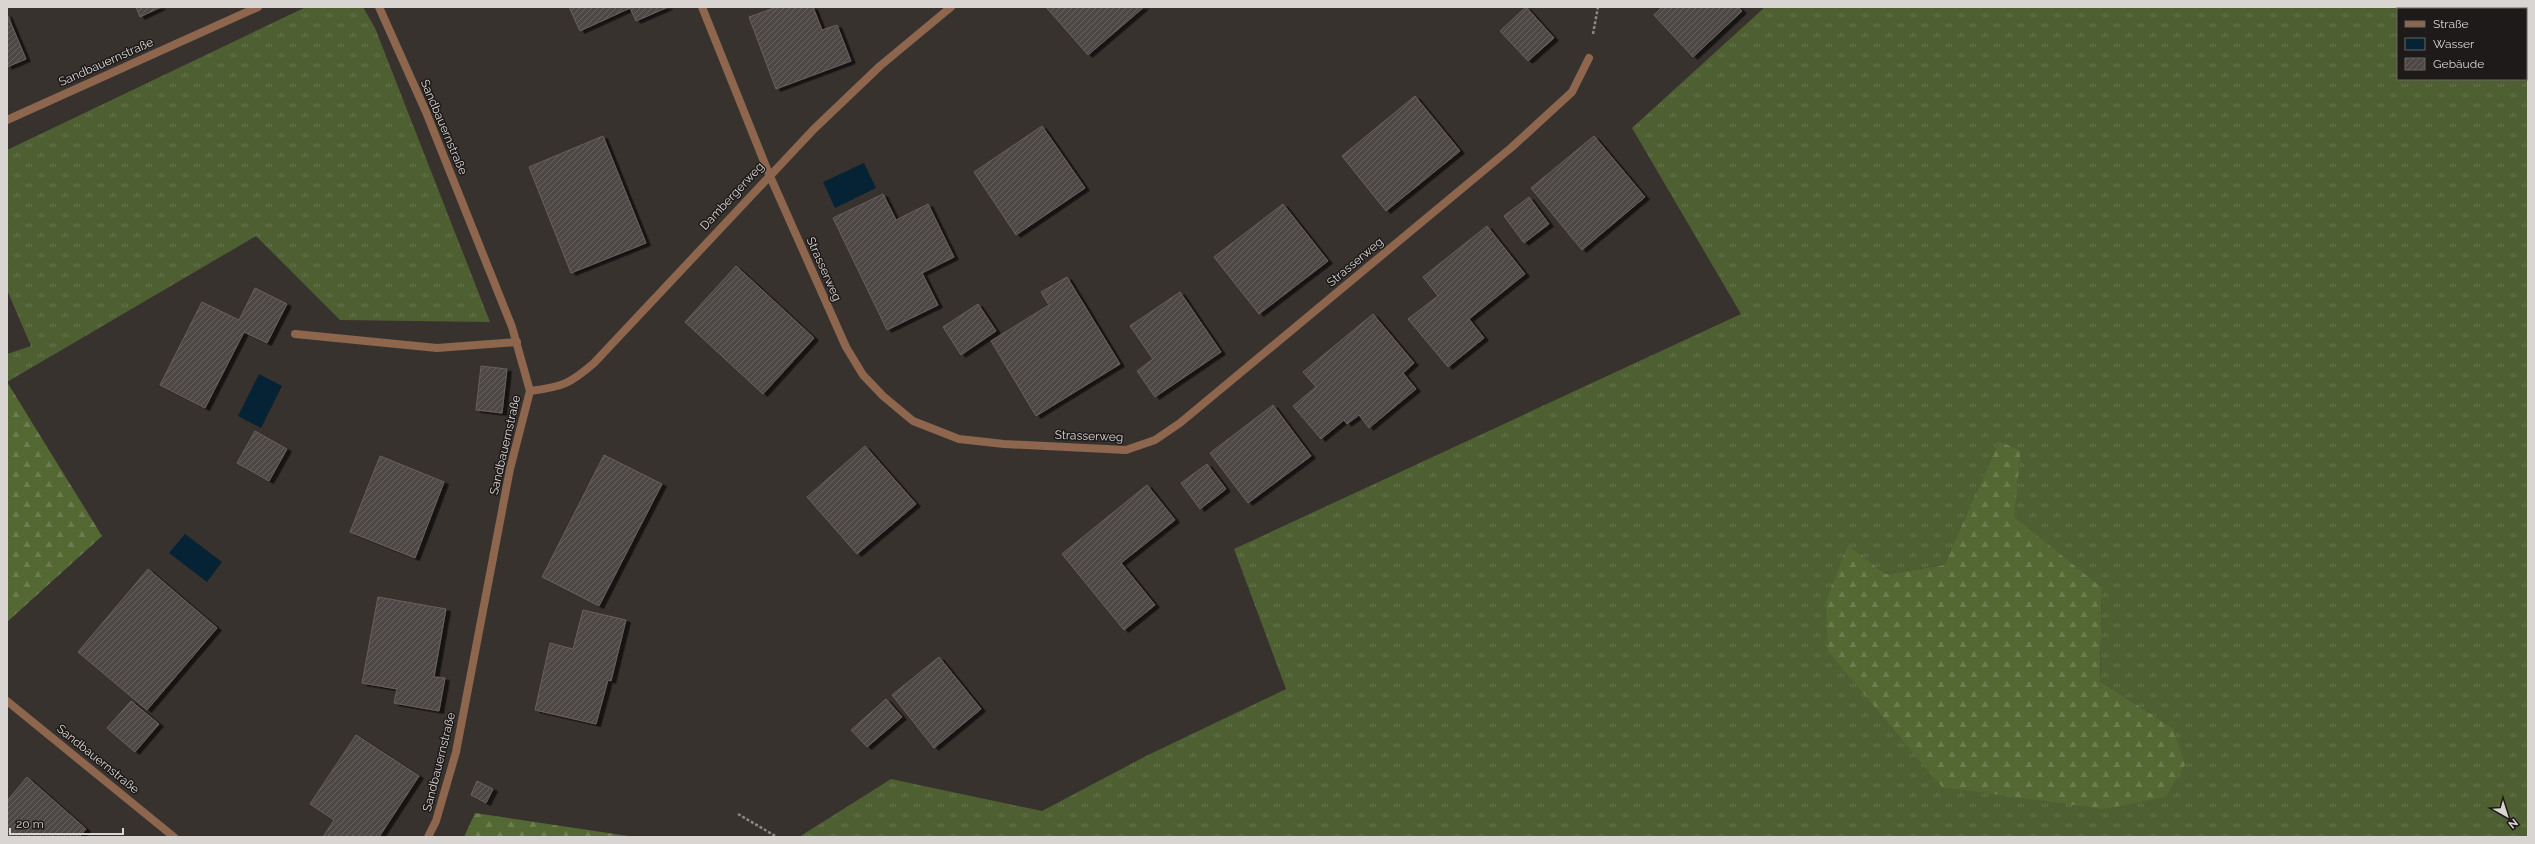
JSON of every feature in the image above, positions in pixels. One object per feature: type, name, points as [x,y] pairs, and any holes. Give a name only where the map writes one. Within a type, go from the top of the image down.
[{"type":"street","name":"Sandbauernstraße","points":[[7,120],[258,7]]},
{"type":"street","name":"Sandbauernstraße","points":[[379,7],[426,112],[517,342],[530,391],[510,469],[456,752],[436,821],[428,837]]},
{"type":"street","name":"Strasserweg","points":[[702,7],[769,174],[846,347],[863,375],[883,396],[913,421],[959,439],[1004,444],[1126,450],[1155,440],[1180,423],[1512,147],[1572,92],[1589,58]]},
{"type":"street","name":"Dambergerweg","points":[[530,391],[559,388],[577,378],[589,368],[769,174],[869,77],[951,7]]},
{"type":"street","points":[[295,334],[437,348],[517,342]]},
{"type":"street","name":"Sandbauernstraße","points":[[7,701],[174,837]]},
{"type":"path","points":[[738,814],[777,837]]},
{"type":"green space","points":[[306,7],[363,7],[375,28],[490,322],[340,320],[256,236],[7,382],[7,354],[31,346],[7,290],[7,150]]},
{"type":"green space","points":[[1765,7],[2528,7],[2528,837],[799,837],[891,779],[1042,811],[1146,756],[1286,689],[1234,549],[1741,314],[1632,128]],"holes":[[[1999,441],[2021,450],[2013,517],[2102,589],[2100,681],[2173,728],[1826,601],[1849,546],[1886,574],[1944,565]]]},
{"type":"green space","points":[[7,382],[102,536],[7,622]]},
{"type":"green space","points":[[1999,441],[2021,450],[2014,517],[2102,588],[2100,681],[2173,728],[2185,765],[2165,797],[2103,809],[1942,787],[1828,651],[1826,601],[1848,545],[1886,574],[1944,565]]},
{"type":"green space","points":[[475,813],[635,837],[464,837]]},
{"type":"water","points":[[864,163],[876,188],[835,208],[823,182]]},
{"type":"water","points":[[259,374],[282,386],[261,428],[238,416]]},
{"type":"water","points":[[185,534],[222,562],[207,582],[169,553]]},
{"type":"building","points":[[136,7],[161,7],[140,17]]},
{"type":"building","points":[[569,7],[668,7],[636,21],[630,8],[580,31]]},
{"type":"building","points":[[777,7],[813,7],[822,30],[837,25],[851,61],[776,89],[749,17]]},
{"type":"building","points":[[1046,7],[1144,7],[1088,55]]},
{"type":"building","points":[[1526,7],[1554,38],[1528,61],[1500,31]]},
{"type":"building","points":[[1662,7],[1738,7],[1742,11],[1693,57],[1654,15]]},
{"type":"building","points":[[7,14],[26,59],[7,67]]},
{"type":"building","points":[[1415,96],[1460,151],[1386,211],[1342,156]]},
{"type":"building","points":[[1042,126],[1085,188],[1016,235],[974,172]]},
{"type":"building","points":[[603,136],[646,243],[571,273],[529,167]]},
{"type":"building","points":[[1594,136],[1645,197],[1582,250],[1531,188]]},
{"type":"building","points":[[883,194],[896,220],[928,204],[954,257],[922,273],[938,305],[887,330],[833,218]]},
{"type":"building","points":[[1529,197],[1549,224],[1524,243],[1504,216]]},
{"type":"building","points":[[1283,204],[1328,261],[1259,314],[1214,257]]},
{"type":"building","points":[[1487,226],[1525,274],[1469,319],[1484,338],[1448,367],[1408,319],[1438,296],[1423,277]]},
{"type":"building","points":[[736,266],[814,338],[763,394],[685,322]]},
{"type":"building","points":[[1067,277],[1120,364],[1036,416],[991,341],[1049,305],[1041,292]]},
{"type":"building","points":[[255,288],[287,304],[267,343],[244,332],[205,408],[160,385],[202,302],[239,320]]},
{"type":"building","points":[[1180,292],[1221,352],[1155,397],[1137,371],[1153,359],[1130,326]]},
{"type":"building","points":[[978,304],[996,331],[961,355],[943,327]]},
{"type":"building","points":[[1373,314],[1414,363],[1403,373],[1416,389],[1369,428],[1359,415],[1347,424],[1344,420],[1321,439],[1293,406],[1316,387],[1303,372]]},
{"type":"building","points":[[481,366],[507,369],[502,413],[476,410]]},
{"type":"building","points":[[1273,405],[1311,456],[1248,503],[1210,453]]},
{"type":"building","points":[[255,431],[287,449],[269,481],[237,463]]},
{"type":"building","points":[[865,446],[916,504],[857,554],[807,497]]},
{"type":"building","points":[[604,455],[662,484],[599,606],[542,577]]},
{"type":"building","points":[[380,456],[444,482],[415,558],[350,532]]},
{"type":"building","points":[[1207,464],[1226,489],[1200,509],[1181,483]]},
{"type":"building","points":[[1147,485],[1175,520],[1121,563],[1155,605],[1124,630],[1062,554]]},
{"type":"building","points":[[148,569],[217,628],[147,710],[78,652]]},
{"type":"building","points":[[378,597],[446,609],[434,677],[445,678],[439,711],[394,703],[397,689],[362,683]]},
{"type":"building","points":[[583,610],[626,620],[611,681],[608,680],[596,724],[535,710],[550,643],[573,649]]},
{"type":"building","points":[[939,657],[981,709],[934,748],[892,695]]},
{"type":"building","points":[[886,699],[902,717],[867,747],[851,730]]},
{"type":"building","points":[[131,701],[159,724],[135,752],[107,728]]},
{"type":"building","points":[[356,735],[419,776],[379,837],[323,837],[334,820],[310,804]]},
{"type":"building","points":[[27,777],[86,829],[79,837],[7,837],[7,801]]},
{"type":"building","points":[[477,781],[493,789],[486,803],[471,795]]}]
